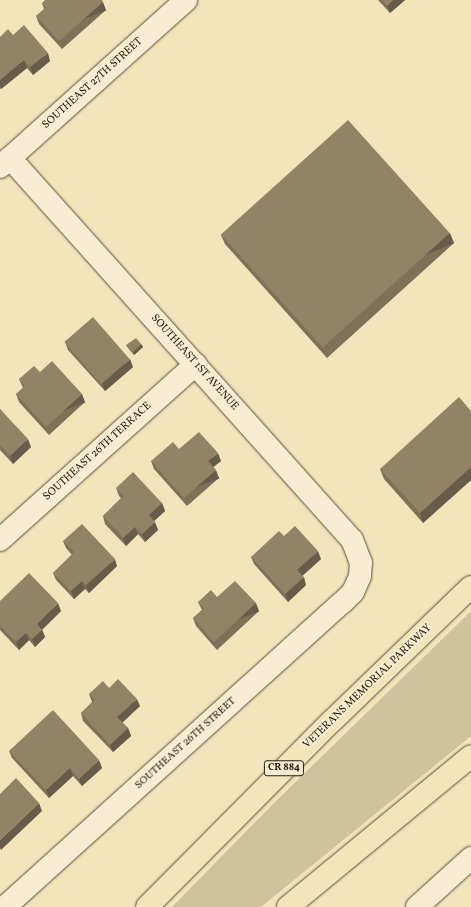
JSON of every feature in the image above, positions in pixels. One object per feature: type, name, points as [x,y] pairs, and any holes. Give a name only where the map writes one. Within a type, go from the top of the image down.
[{"type":"highway","points":[[424,632],[471,576]]},
{"type":"highway","name":"VETERANS MEMORIAL PARKWAY","points":[[147,907],[332,721],[471,587]]},
{"type":"highway","points":[[288,907],[471,756]]},
{"type":"street","name":"SOUTHEAST 27TH STREET","points":[[5,163],[186,0]]},
{"type":"street","name":"SOUTHEAST 1ST AVENUE","points":[[5,163],[196,364],[352,540],[361,563],[360,576]]},
{"type":"street","name":"SOUTHEAST 26TH TERRACE","points":[[0,540],[196,364]]},
{"type":"street","name":"SOUTHEAST 26TH STREET","points":[[5,907],[343,602],[353,592],[360,576]]},
{"type":"street","points":[[417,907],[471,858]]},
{"type":"shaded area","points":[[471,611],[471,736],[261,907],[172,907],[275,802]]},
{"type":"building","points":[[45,0],[102,0],[103,2],[59,41],[36,16],[46,8],[42,3]]},
{"type":"building","points":[[382,0],[393,0],[387,6]]},
{"type":"building","points":[[24,25],[48,53],[30,67],[24,60],[0,80],[0,37],[8,29],[13,35]]},
{"type":"building","points":[[348,120],[450,233],[323,347],[221,234]]},
{"type":"building","points":[[93,317],[130,359],[101,384],[64,342]]},
{"type":"building","points":[[136,338],[141,344],[133,352],[126,345]]},
{"type":"building","points":[[52,361],[82,394],[46,427],[16,394],[25,386],[19,379],[34,366],[40,372]]},
{"type":"building","points":[[459,397],[471,411],[471,467],[420,513],[380,469]]},
{"type":"building","points":[[0,409],[28,439],[10,456],[0,445]]},
{"type":"building","points":[[199,432],[218,453],[208,461],[216,470],[184,498],[151,461],[173,442],[179,449]]},
{"type":"building","points":[[133,472],[162,503],[149,515],[155,522],[142,534],[135,527],[123,538],[103,516],[124,496],[116,488]]},
{"type":"building","points":[[82,524],[115,559],[86,585],[82,581],[71,591],[53,573],[74,552],[63,541]]},
{"type":"building","points":[[295,526],[318,551],[297,570],[304,577],[285,594],[251,557],[279,531],[284,536]]},
{"type":"building","points":[[29,573],[58,603],[37,624],[42,630],[32,639],[26,633],[16,642],[0,626],[0,601]]},
{"type":"building","points":[[235,581],[256,603],[214,642],[193,618],[204,608],[198,602],[211,590],[217,597]]},
{"type":"building","points":[[118,679],[137,699],[117,717],[128,728],[110,745],[81,713],[95,700],[89,694],[103,681],[109,688]]},
{"type":"building","points":[[53,710],[99,760],[79,779],[70,768],[46,790],[9,751]]},
{"type":"building","points":[[16,778],[39,803],[0,840],[0,794]]}]
